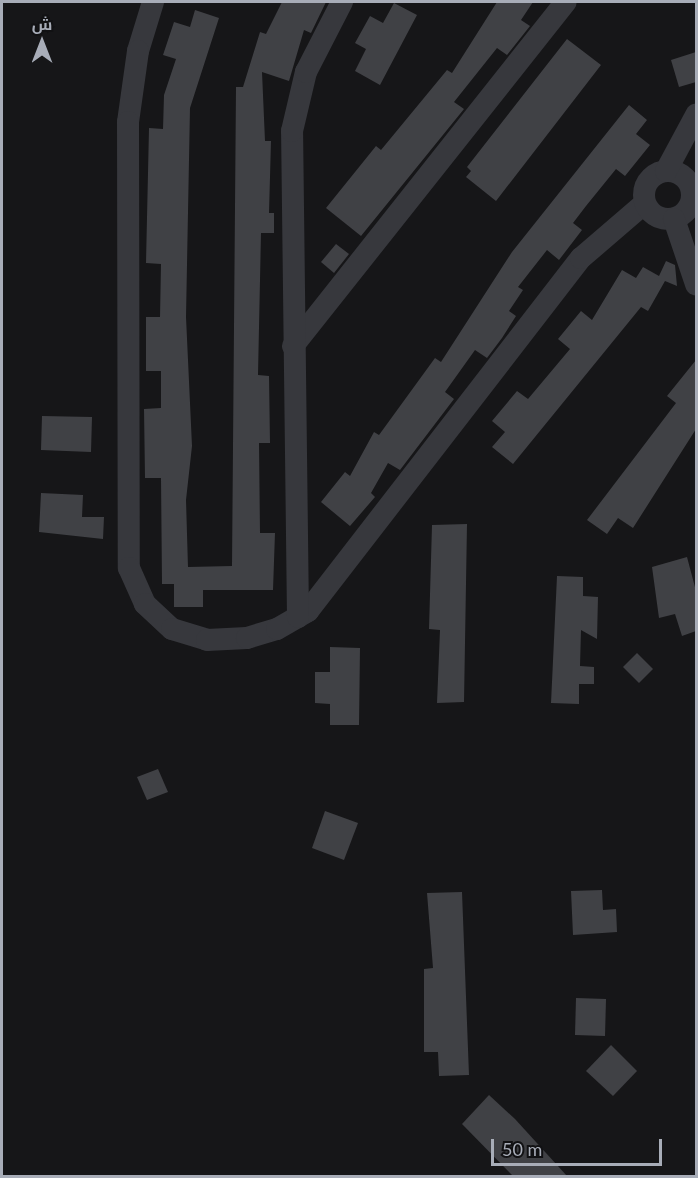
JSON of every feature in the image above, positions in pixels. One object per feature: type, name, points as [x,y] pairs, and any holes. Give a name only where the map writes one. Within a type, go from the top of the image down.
[{"type":"street","points":[[153,2],[138,51],[128,122],[129,568],[145,604],[172,629],[207,640],[247,638],[298,616],[342,568],[581,258],[645,203],[648,182],[666,171],[696,115]]},
{"type":"street","points":[[298,616],[293,345],[295,109],[306,72],[342,2]]},
{"type":"street","points":[[293,345],[566,2]]},
{"type":"street","points":[[645,203],[653,214],[674,219],[686,212],[694,192],[686,178],[666,171]]},
{"type":"street","points":[[674,219],[696,284]]},
{"type":"building","points":[[282,2],[326,2],[311,33],[304,30],[289,81],[262,72],[265,141],[271,141],[269,213],[274,213],[274,233],[261,233],[258,375],[269,376],[270,443],[259,443],[260,533],[275,533],[273,590],[203,590],[203,607],[174,607],[174,584],[162,584],[161,478],[145,478],[144,409],[161,408],[161,371],[146,371],[146,317],[160,317],[161,264],[146,263],[149,128],[163,129],[164,95],[176,59],[163,55],[174,22],[190,27],[195,10],[219,18],[190,108],[186,317],[192,446],[186,500],[188,567],[232,566],[236,87],[243,87],[260,32],[266,34]]},
{"type":"building","points":[[497,2],[533,2],[521,20],[530,26],[507,55],[497,48],[454,102],[464,109],[361,236],[326,208],[376,146],[381,150],[447,70],[452,73]]},
{"type":"building","points":[[394,3],[417,15],[380,85],[355,71],[366,49],[355,43],[370,16],[383,23]]},
{"type":"building","points":[[567,39],[601,65],[496,201],[466,177],[471,171],[467,167]]},
{"type":"building","points":[[696,52],[696,82],[679,87],[671,60]]},
{"type":"building","points":[[629,105],[647,120],[636,134],[650,145],[625,176],[616,169],[586,206],[573,223],[582,230],[559,260],[547,250],[518,287],[523,290],[509,311],[516,316],[502,338],[487,358],[475,350],[445,392],[454,399],[400,470],[388,463],[371,493],[375,497],[350,526],[321,502],[345,472],[350,476],[374,432],[379,435],[435,358],[441,362],[512,252]]},
{"type":"building","points":[[336,244],[349,254],[334,273],[321,262]]},
{"type":"building","points":[[666,261],[675,265],[677,286],[665,281],[648,311],[641,307],[513,464],[492,447],[505,432],[492,421],[517,391],[528,399],[570,349],[558,339],[581,311],[592,320],[622,270],[636,278],[643,267],[659,276]]},
{"type":"building","points":[[696,360],[696,429],[633,528],[618,518],[607,534],[587,520],[676,403],[667,396]]},
{"type":"building","points":[[42,416],[92,417],[91,452],[41,450]]},
{"type":"building","points":[[41,493],[83,495],[82,517],[104,517],[103,539],[39,532]]},
{"type":"building","points":[[467,524],[464,702],[437,703],[440,630],[429,629],[432,525]]},
{"type":"building","points":[[687,557],[696,591],[696,631],[682,636],[675,614],[659,618],[652,567]]},
{"type":"building","points":[[557,576],[583,577],[583,596],[598,597],[597,639],[581,630],[580,666],[594,667],[594,684],[579,684],[579,704],[551,703]]},
{"type":"building","points":[[330,647],[360,648],[359,725],[330,725],[330,704],[315,703],[315,672],[330,672]]},
{"type":"building","points":[[637,653],[653,669],[639,683],[623,667]]},
{"type":"building","points":[[158,769],[168,792],[147,800],[137,777]]},
{"type":"building","points":[[325,811],[358,823],[344,860],[312,848]]},
{"type":"building","points":[[602,890],[603,910],[616,909],[617,932],[573,935],[571,891]]},
{"type":"building","points":[[462,892],[469,1075],[439,1076],[438,1052],[424,1052],[424,969],[433,968],[427,893]]},
{"type":"building","points":[[576,998],[606,999],[605,1036],[575,1035]]},
{"type":"building","points":[[611,1045],[637,1071],[613,1096],[586,1071]]},
{"type":"building","points":[[489,1095],[515,1119],[567,1176],[513,1176],[462,1124]]}]
